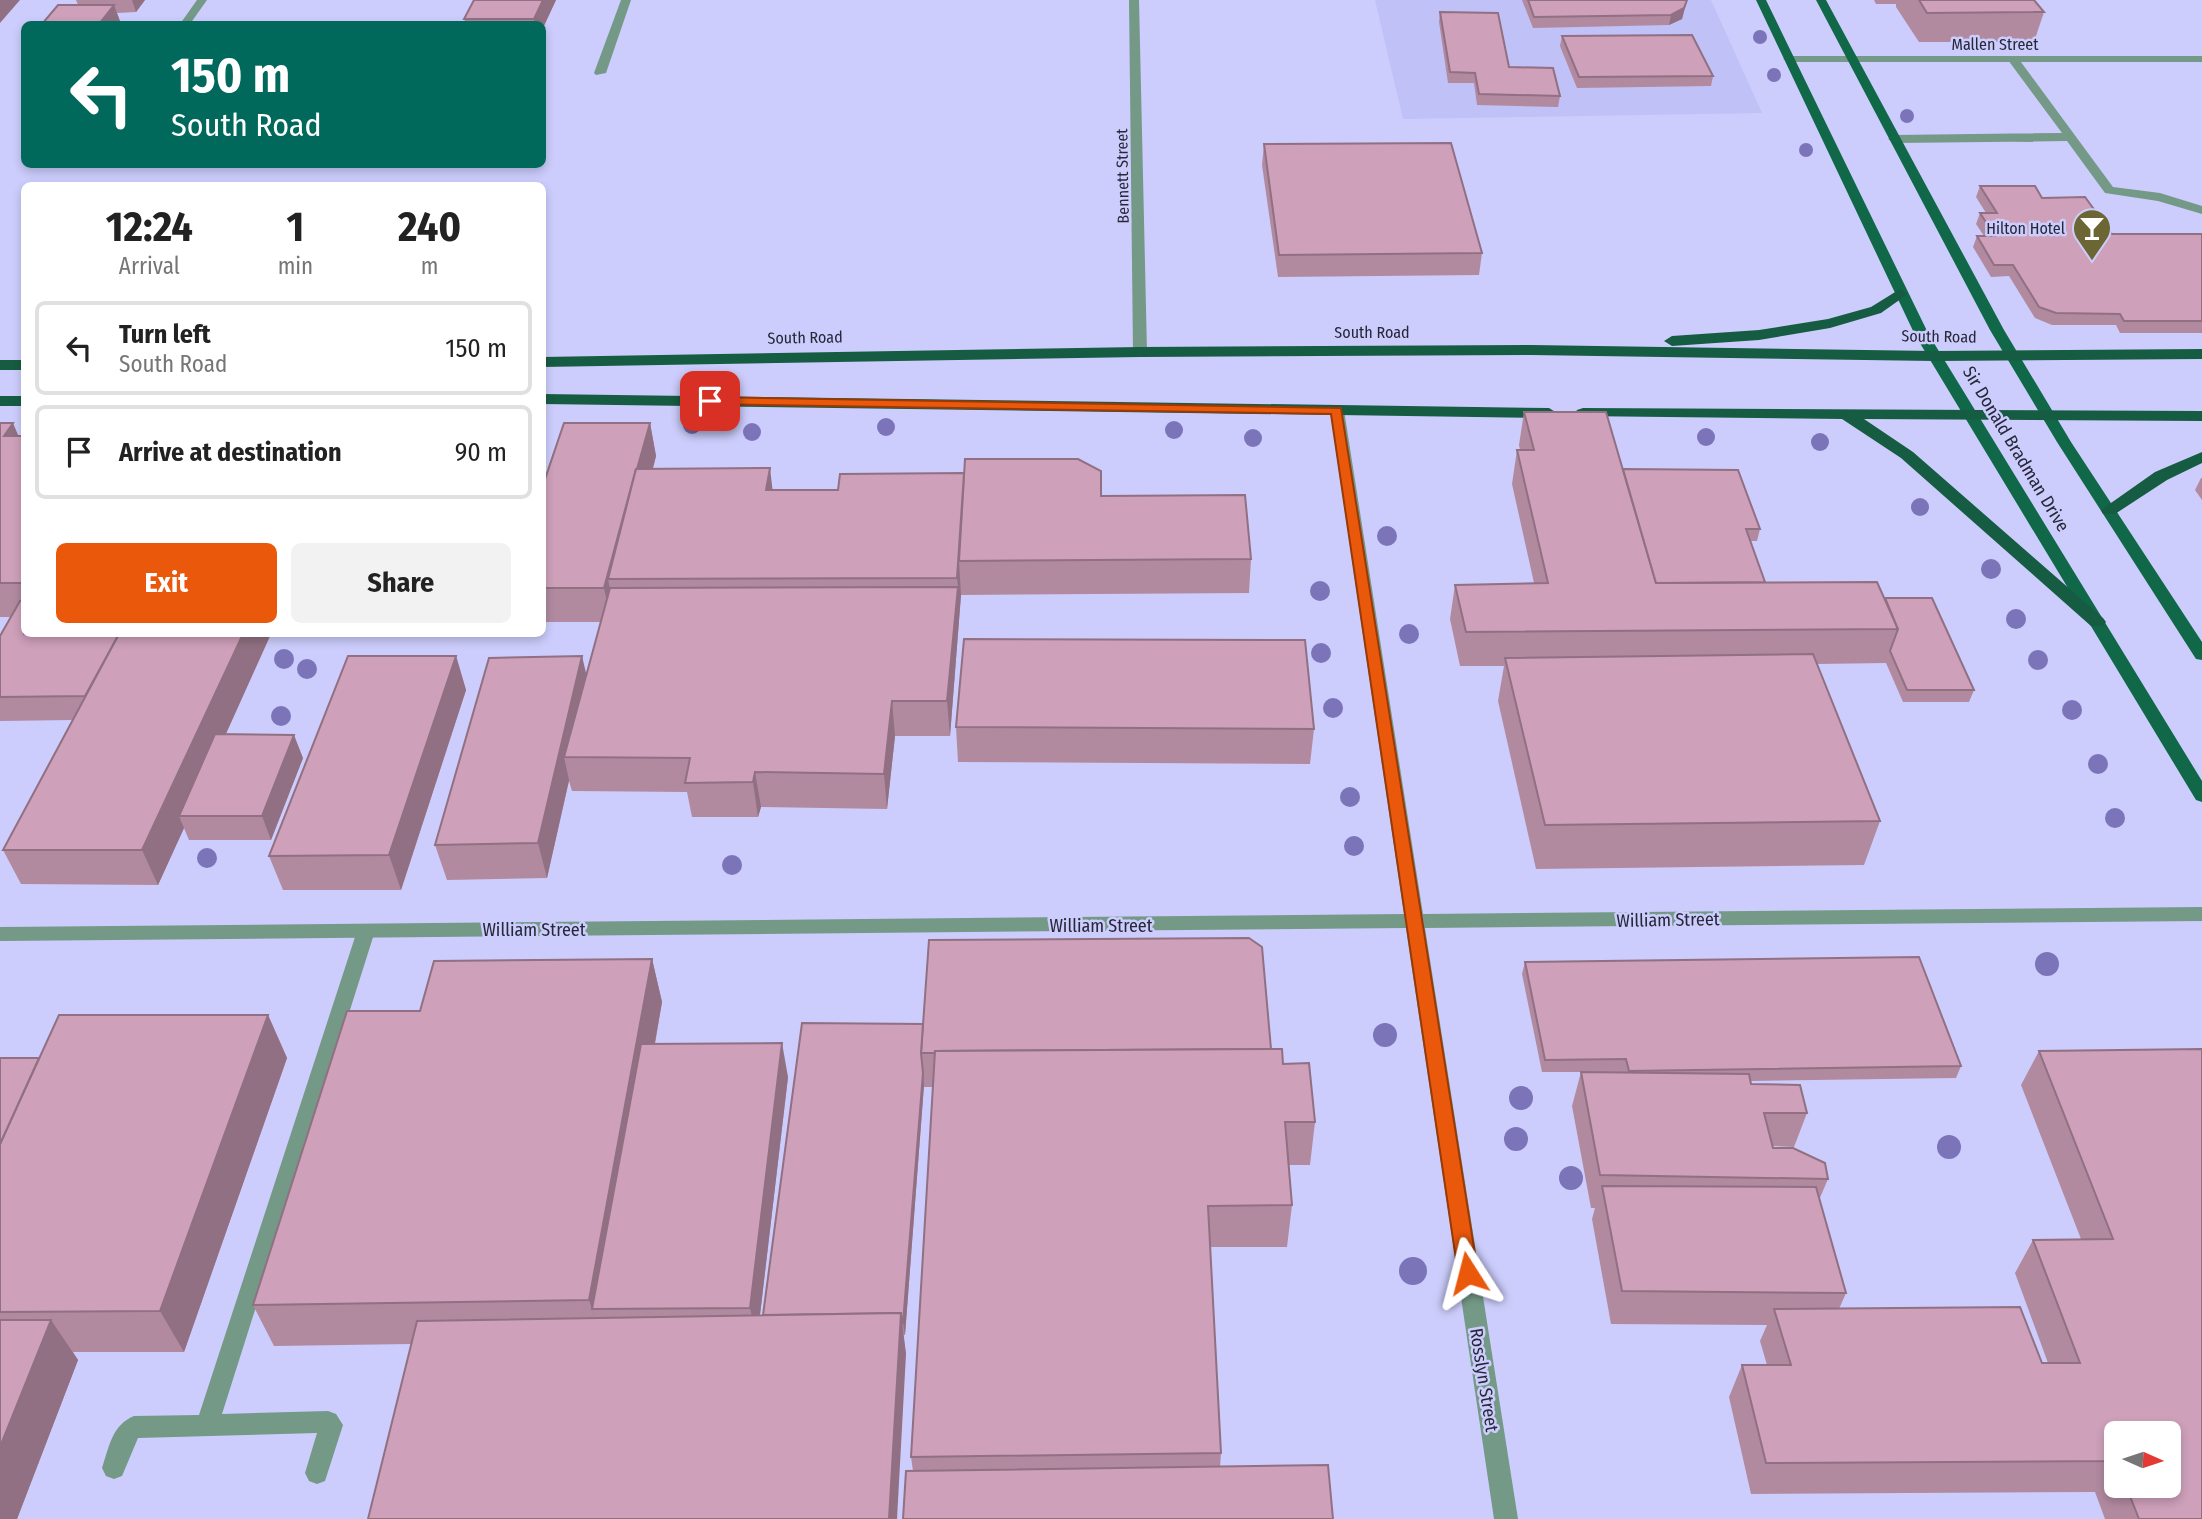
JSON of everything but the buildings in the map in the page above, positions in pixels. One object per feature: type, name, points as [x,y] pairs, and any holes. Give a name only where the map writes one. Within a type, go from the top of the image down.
[{"type":"highway","points":[[1531,350],[1759,335],[1876,310],[1900,293]]},
{"type":"highway","name":"South Road","points":[[546,362],[1140,352],[1531,350],[1934,356],[2202,354]]},
{"type":"highway","points":[[0,365],[21,365]]},
{"type":"highway","points":[[546,399],[1848,416],[2202,416]]},
{"type":"highway","points":[[0,401],[21,401]]},
{"type":"highway","points":[[1848,416],[1907,455],[2097,622]]},
{"type":"highway","points":[[2109,510],[2161,476],[2202,457]]},
{"type":"main road","name":"Sir Donald Bradman Drive","points":[[1761,0],[1900,293],[1934,356],[2202,796]]},
{"type":"main road","points":[[1821,0],[2012,356],[2202,655]]},
{"type":"street","points":[[187,21],[202,0]]},
{"type":"street","points":[[600,73],[626,0]]},
{"type":"street","name":"Bennett Street","points":[[1134,0],[1140,352]]},
{"type":"street","name":"Mallen Street","points":[[1789,60],[2202,60]]},
{"type":"street","points":[[2014,60],[2109,190],[2160,197],[2202,210]]},
{"type":"street","points":[[1894,139],[2071,137]]},
{"type":"street","name":"Rosslyn Street","points":[[1337,410],[1506,1519]]},
{"type":"street","name":"William Street","points":[[0,934],[2202,914]]},
{"type":"street","points":[[207,1425],[366,931]]},
{"type":"street","points":[[114,1468],[127,1433],[134,1427],[328,1422],[331,1425],[317,1473]]},
{"type":"shaded area","points":[[1375,0],[1711,0],[1762,113],[1403,119]]},
{"type":"place","name":"Hilton Hotel","points":[[2092,262]]},
{"type":"route","points":[[710,401],[1337,410],[1468,1273]]}]
